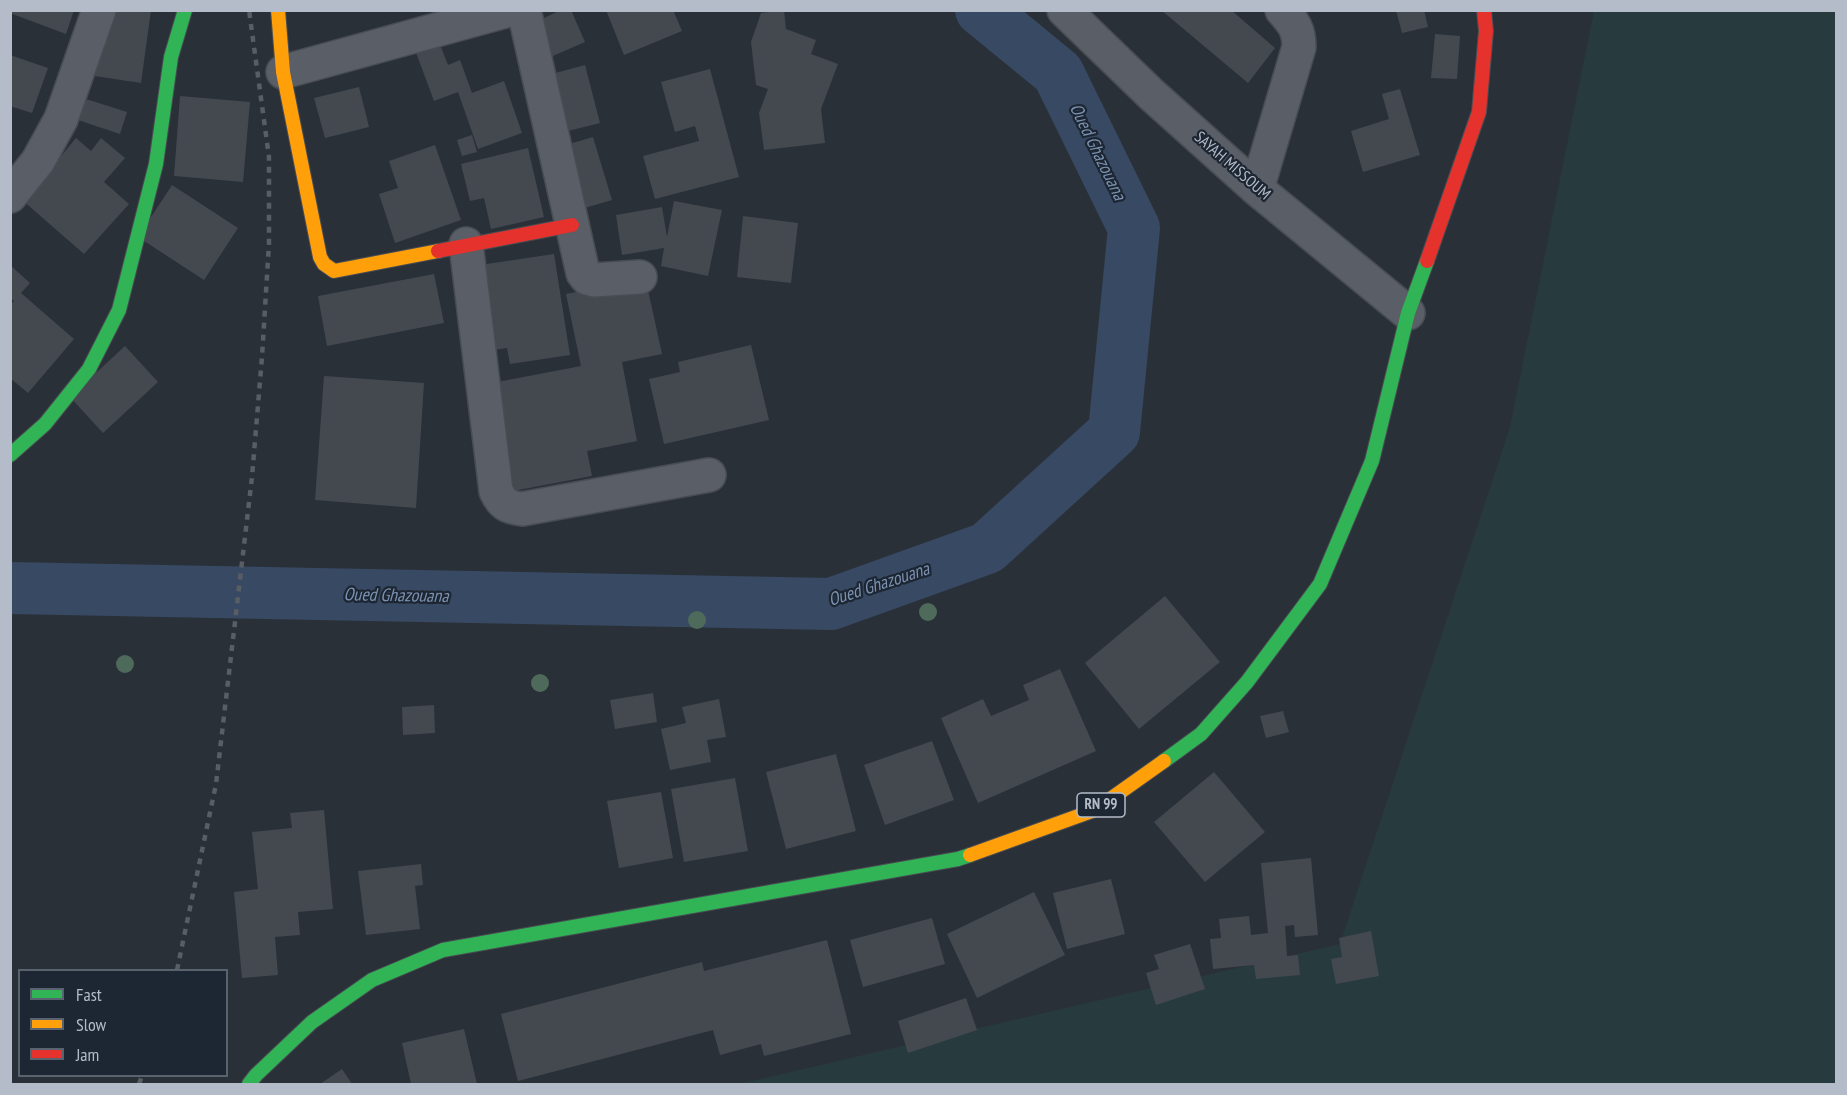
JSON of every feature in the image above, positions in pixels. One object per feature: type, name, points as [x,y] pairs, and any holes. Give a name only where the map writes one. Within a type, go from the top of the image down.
[{"type":"main road","points":[[10,455],[45,424],[89,369],[119,310],[156,164],[171,57],[185,10]]},
{"type":"main road","points":[[278,10],[283,72],[320,257],[329,269],[334,271],[572,225]]},
{"type":"main road","name":"RN 99","points":[[249,1084],[312,1022],[372,980],[443,950],[958,859],[1095,810],[1201,734],[1247,682],[1320,584],[1372,461],[1408,313],[1429,251],[1454,189],[1479,112],[1486,31],[1484,10]]},
{"type":"street","points":[[10,196],[38,161],[61,119],[99,10]]},
{"type":"street","points":[[283,72],[509,10]]},
{"type":"street","points":[[524,10],[583,273],[587,278],[594,280],[640,277]]},
{"type":"street","name":"SAYAH MISSOUM","points":[[1064,10],[1151,94],[1257,189],[1408,313]]},
{"type":"street","points":[[1257,189],[1299,47],[1299,33],[1295,23],[1282,10]]},
{"type":"street","points":[[466,244],[495,491],[500,501],[509,508],[522,509],[709,475]]},
{"type":"green space","points":[[1594,11],[1836,11],[1836,1084],[739,1084],[1340,944],[1510,427]]},
{"type":"building","points":[[10,10],[74,10],[66,34],[10,13]]},
{"type":"building","points":[[97,10],[151,10],[141,83],[88,75]]},
{"type":"building","points":[[561,10],[571,10],[585,42],[546,59],[531,24]]},
{"type":"building","points":[[606,10],[673,10],[682,31],[624,55]]},
{"type":"building","points":[[784,10],[786,29],[816,40],[811,54],[838,64],[821,109],[825,143],[764,150],[759,113],[768,89],[756,85],[751,42],[761,13]]},
{"type":"building","points":[[1161,10],[1231,10],[1275,48],[1248,83]]},
{"type":"building","points":[[1396,10],[1424,10],[1428,27],[1402,33]]},
{"type":"building","points":[[1435,34],[1460,36],[1457,79],[1431,78]]},
{"type":"building","points":[[439,42],[448,65],[460,60],[472,93],[504,81],[522,133],[478,149],[458,92],[434,101],[415,50]]},
{"type":"building","points":[[10,55],[48,68],[32,113],[10,106]]},
{"type":"building","points":[[585,65],[600,123],[552,135],[537,78]]},
{"type":"building","points":[[710,69],[739,177],[655,199],[643,156],[699,141],[695,126],[675,132],[661,82]]},
{"type":"building","points":[[359,87],[369,127],[325,138],[314,98]]},
{"type":"building","points":[[1400,89],[1420,155],[1363,172],[1351,131],[1389,119],[1382,94]]},
{"type":"building","points":[[70,94],[127,112],[120,134],[63,115]]},
{"type":"building","points":[[180,96],[250,102],[243,182],[174,176]]},
{"type":"building","points":[[472,135],[477,152],[462,156],[457,140]]},
{"type":"building","points":[[593,137],[612,200],[571,212],[552,149]]},
{"type":"building","points":[[76,138],[91,151],[101,138],[125,158],[104,182],[129,204],[84,254],[21,199],[51,145],[62,155]]},
{"type":"building","points":[[435,145],[461,220],[395,243],[379,194],[398,188],[389,161]]},
{"type":"building","points":[[528,148],[544,217],[491,229],[484,198],[470,201],[461,164]]},
{"type":"building","points":[[172,185],[238,228],[204,280],[138,237]]},
{"type":"building","points":[[674,201],[722,210],[708,276],[661,266],[664,248],[622,255],[616,215],[662,207],[667,237]]},
{"type":"building","points":[[743,216],[798,223],[791,283],[737,277]]},
{"type":"building","points":[[554,254],[570,355],[510,364],[507,348],[493,350],[480,265]]},
{"type":"building","points":[[10,265],[30,283],[21,293],[74,339],[28,393],[10,378],[10,305],[14,301],[10,298]]},
{"type":"building","points":[[434,274],[444,323],[327,346],[318,296]]},
{"type":"building","points":[[646,281],[662,354],[622,362],[637,441],[587,451],[592,476],[513,491],[492,383],[581,366],[566,294]]},
{"type":"building","points":[[751,345],[769,420],[664,444],[649,379],[680,372],[678,362]]},
{"type":"building","points":[[125,346],[158,382],[103,433],[70,397]]},
{"type":"building","points":[[324,376],[424,383],[416,508],[315,500]]},
{"type":"building","points":[[1165,596],[1220,662],[1139,729],[1085,663]]},
{"type":"building","points":[[1060,669],[1096,751],[978,803],[941,718],[983,699],[991,716],[1029,700],[1023,685]]},
{"type":"building","points":[[653,693],[657,722],[615,729],[610,700]]},
{"type":"building","points":[[719,699],[726,737],[707,740],[711,762],[670,770],[661,729],[686,723],[682,707]]},
{"type":"building","points":[[434,705],[435,733],[403,735],[402,707]]},
{"type":"building","points":[[1283,711],[1289,732],[1266,738],[1260,716]]},
{"type":"building","points":[[932,741],[954,800],[885,825],[864,765]]},
{"type":"building","points":[[836,754],[856,831],[786,849],[766,772]]},
{"type":"building","points":[[1214,772],[1265,832],[1205,882],[1154,822]]},
{"type":"building","points":[[735,778],[748,851],[684,862],[671,789]]},
{"type":"building","points":[[661,792],[673,858],[619,868],[607,801]]},
{"type":"building","points":[[324,810],[333,909],[298,912],[300,935],[275,937],[278,975],[242,978],[234,892],[258,889],[252,832],[292,828],[290,813]]},
{"type":"building","points":[[1311,858],[1318,935],[1295,937],[1294,925],[1285,926],[1287,956],[1298,955],[1300,975],[1256,979],[1254,965],[1213,969],[1210,939],[1221,938],[1219,919],[1249,916],[1251,935],[1268,933],[1261,863]]},
{"type":"building","points":[[421,864],[423,885],[415,886],[420,929],[366,935],[358,871]]},
{"type":"building","points":[[1111,879],[1125,934],[1067,949],[1053,893]]},
{"type":"building","points":[[1034,892],[1065,955],[977,998],[947,934]]},
{"type":"building","points":[[932,918],[945,964],[863,987],[850,940]]},
{"type":"building","points":[[1371,931],[1379,976],[1336,984],[1331,959],[1342,957],[1339,938]]},
{"type":"building","points":[[827,940],[851,1034],[764,1056],[761,1044],[720,1055],[713,1030],[518,1081],[501,1014],[702,962],[704,971]]},
{"type":"building","points":[[1190,944],[1205,989],[1156,1005],[1146,973],[1159,969],[1154,955]]},
{"type":"building","points":[[966,998],[977,1030],[908,1053],[898,1021]]},
{"type":"building","points":[[464,1029],[477,1084],[411,1084],[402,1043]]},
{"type":"building","points":[[342,1069],[352,1084],[320,1084]]},
{"type":"waterway","name":"Oued Ghazouana","points":[[10,588],[831,604],[987,548],[1114,432],[1134,228],[1058,73],[981,10]]},
{"type":"railway","points":[[177,969],[216,784],[252,477],[262,357],[269,243],[269,157],[249,10]]},
{"type":"railway","points":[[139,1084],[142,1077]]},
{"type":"traffic: fast","points":[[10,455],[45,424],[89,369],[119,310],[156,164],[171,57],[185,10]]},
{"type":"traffic: fast","points":[[1164,761],[1201,734],[1247,682],[1320,584],[1372,461],[1408,313],[1427,261]]},
{"type":"traffic: fast","points":[[249,1084],[312,1022],[372,980],[443,950],[958,859],[970,855]]},
{"type":"traffic: slow","points":[[278,10],[283,72],[320,257],[324,264],[334,271],[438,251]]},
{"type":"traffic: slow","points":[[970,855],[1095,810],[1164,761]]},
{"type":"traffic: jam","points":[[1427,261],[1479,112],[1486,31],[1484,10]]},
{"type":"traffic: jam","points":[[438,251],[572,225]]}]
